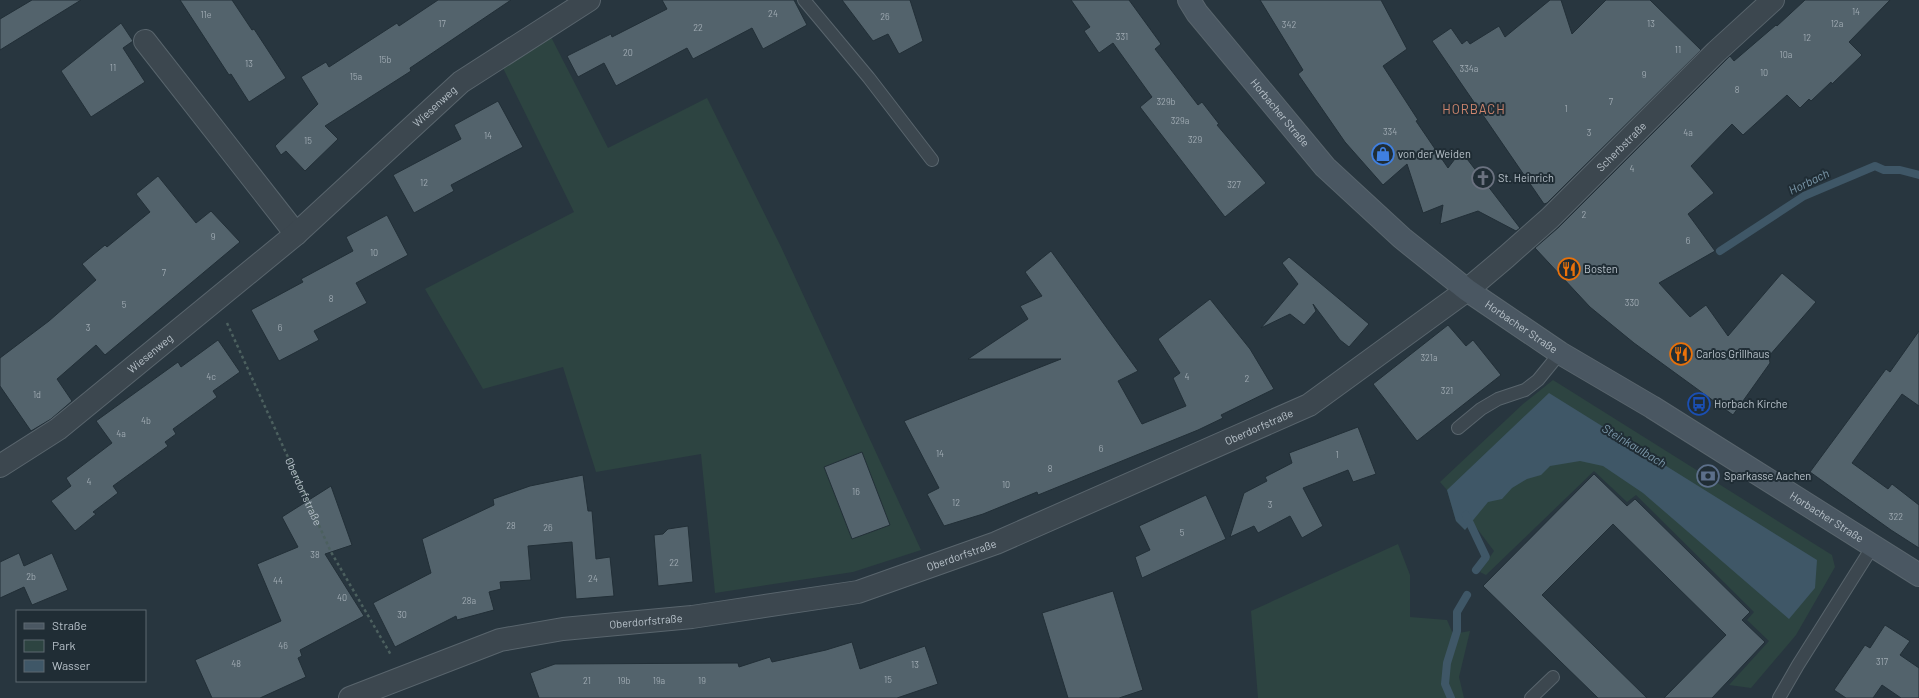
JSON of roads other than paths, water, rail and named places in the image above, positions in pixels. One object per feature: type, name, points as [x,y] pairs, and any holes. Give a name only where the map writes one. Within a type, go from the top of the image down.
[{"type":"main road","name":"Horbacher Straße","points":[[1189,0],[1197,13],[1325,167],[1402,238],[1467,290],[1560,352],[1652,407],[1919,575]]},
{"type":"street","name":"Wiesenweg","points":[[0,466],[58,429],[296,234],[461,82],[589,0]]},
{"type":"street","name":"Scherbstraße","points":[[1467,290],[1550,218],[1716,52],[1773,0]]},
{"type":"street","points":[[144,41],[296,234]]},
{"type":"street","name":"Oberdorfstraße","points":[[350,698],[507,639],[563,629],[692,617],[858,592],[996,543],[1309,405],[1467,290]]},
{"type":"lane","points":[[804,0],[869,78],[932,160]]},
{"type":"lane","points":[[1458,428],[1482,409],[1498,399],[1525,390],[1538,380],[1560,352]]},
{"type":"lane","points":[[1779,698],[1798,664],[1873,546]]},
{"type":"lane","points":[[1531,698],[1552,677]]},
{"type":"water","points":[[1549,393],[1817,560],[1815,588],[1789,619],[1643,493],[1603,466],[1580,461],[1550,466],[1541,475],[1527,479],[1512,488],[1502,499],[1488,502],[1465,530],[1456,521],[1447,490]]},
{"type":"waterway","name":"Horbach","points":[[1720,251],[1804,196],[1875,166],[1884,170],[1900,170],[1919,175]]},
{"type":"waterway","name":"Steinkaulbach","points":[[1466,515],[1486,557],[1476,570]]},
{"type":"waterway","name":"Steinkaulbach","points":[[1451,698],[1445,684],[1447,663],[1457,631],[1457,612],[1467,595]]},
{"type":"place","name":"von der Weiden","points":[[1383,154]]},
{"type":"place","name":"St. Heinrich","points":[[1483,178]]},
{"type":"place","name":"Bosten","points":[[1569,269]]},
{"type":"place","name":"Carlos Grillhaus","points":[[1681,354]]},
{"type":"place","name":"Horbach Kirche","points":[[1699,404]]},
{"type":"place","name":"Sparkasse Aachen","points":[[1708,476]]},
{"type":"district","name":"HORBACH","points":[[1474,109]]}]
